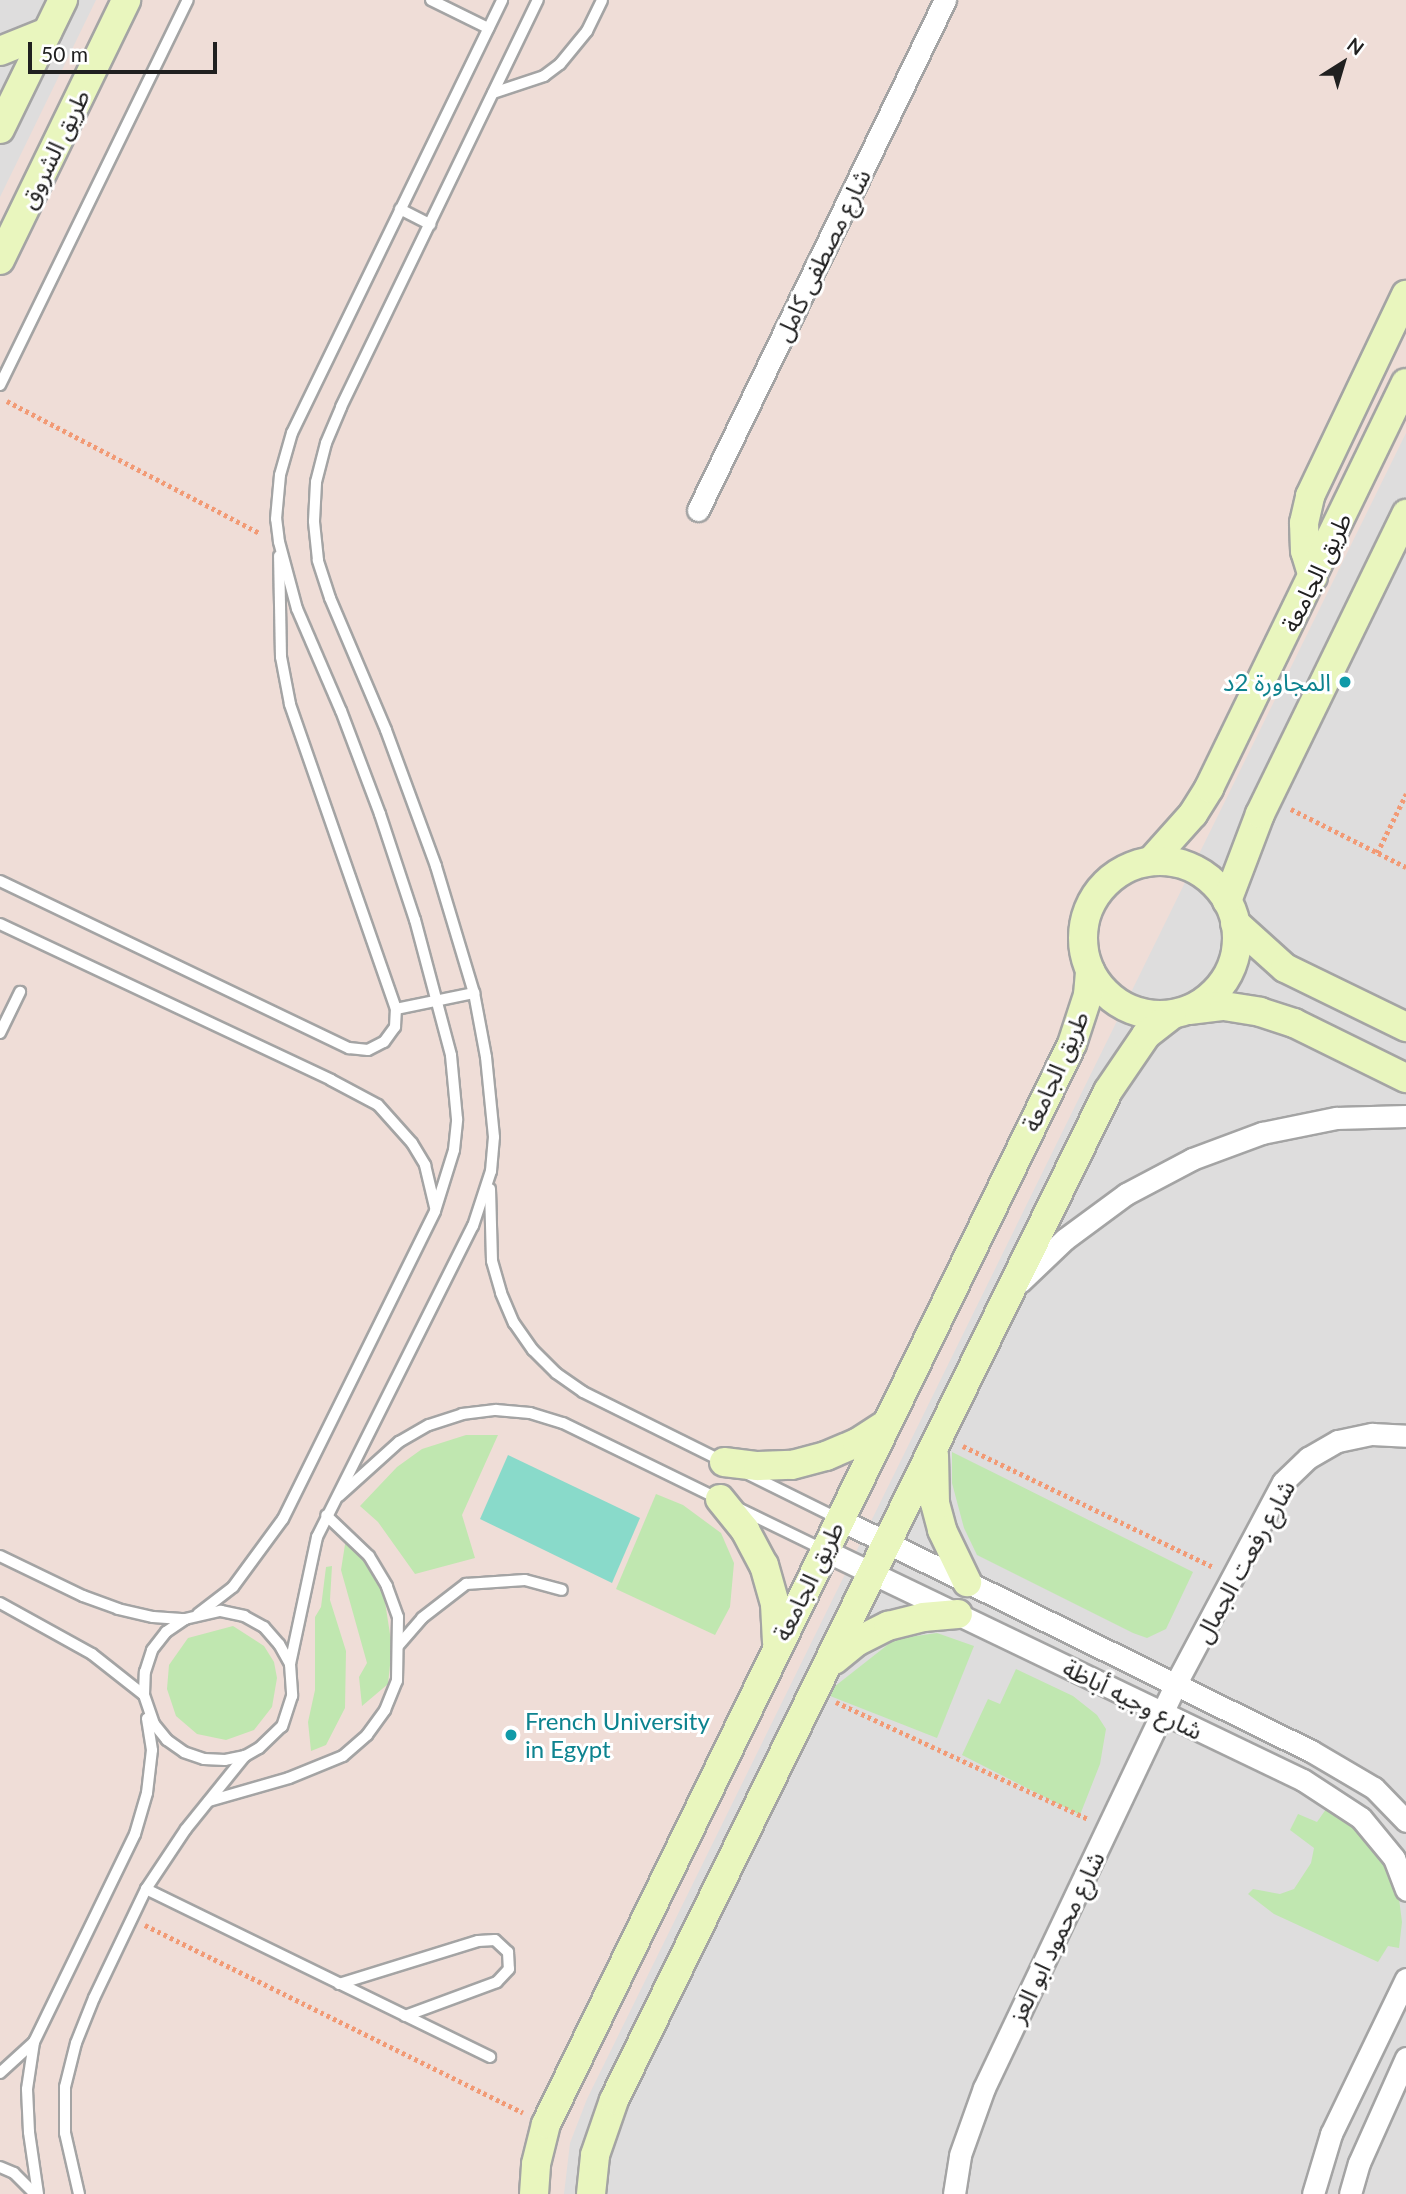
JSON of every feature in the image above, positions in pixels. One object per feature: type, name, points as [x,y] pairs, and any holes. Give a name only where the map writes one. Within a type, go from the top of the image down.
[{"type":"street","points":[[0,129],[63,0]]},
{"type":"street","name":"طريق الشروق","points":[[0,260],[126,0]]},
{"type":"street","name":"شارع مصطفى كامل","points":[[698,510],[945,0]]},
{"type":"street","points":[[0,51],[47,32]]},
{"type":"street","points":[[1312,577],[1306,551],[1304,523],[1310,496],[1406,295]]},
{"type":"street","name":"طريق الجامعة","points":[[1151,862],[1193,814],[1209,788],[1406,383]]},
{"type":"street","points":[[591,2194],[595,2155],[614,2100],[1108,1091],[1146,1035],[1180,1012],[1208,999],[1227,974],[1237,944],[1231,912],[1268,798],[1406,514]]},
{"type":"street","points":[[1406,1027],[1285,968],[1231,912],[1203,874],[1187,866],[1151,862],[1117,874],[1102,887],[1091,903],[1082,941],[1090,971],[1104,991],[1123,1007],[1147,1014],[1224,1006],[1260,1012],[1294,1023],[1406,1078]]},
{"type":"street","name":"طريق الجامعة","points":[[534,2194],[536,2164],[545,2124],[1072,1044],[1088,995],[1090,971]]},
{"type":"street","points":[[1011,1291],[1065,1239],[1115,1202],[1192,1159],[1262,1133],[1336,1118],[1406,1116]]},
{"type":"street","points":[[723,1462],[758,1466],[792,1465],[857,1443],[886,1424]]},
{"type":"street","name":"شارع رفعت الجمال","points":[[1175,1685],[1283,1482],[1308,1458],[1338,1441],[1371,1434],[1406,1436]]},
{"type":"street","points":[[937,1441],[935,1503],[942,1530],[967,1582]]},
{"type":"street","points":[[719,1499],[745,1530],[764,1565],[775,1604],[777,1644]]},
{"type":"street","name":"شارع وجيه أباظة","points":[[839,1519],[1348,1772],[1374,1788],[1406,1821]]},
{"type":"street","name":"شارع وجيه أباظة","points":[[824,1550],[1303,1780],[1341,1802],[1378,1837],[1394,1858],[1406,1890]]},
{"type":"street","points":[[829,1664],[856,1642],[888,1626],[923,1617],[958,1614]]},
{"type":"street","name":"شارع محمود ابو العز","points":[[954,2194],[970,2121],[1175,1685]]},
{"type":"street","points":[[1313,2194],[1331,2134],[1406,1979]]},
{"type":"street","points":[[1350,2194],[1359,2163],[1406,2058]]},
{"type":"lane","points":[[0,386],[188,0]]},
{"type":"lane","points":[[431,0],[488,28]]},
{"type":"lane","points":[[0,881],[349,1048],[368,1050],[384,1042],[395,1027],[396,1009],[290,704],[281,657],[279,542],[276,519],[280,475],[292,433],[502,0]]},
{"type":"lane","points":[[538,0],[326,443],[316,482],[314,521],[318,560],[330,598],[391,743],[436,866],[474,993],[492,1102],[492,1261],[500,1293],[514,1323],[533,1350],[556,1373],[583,1392],[839,1519]]},
{"type":"lane","points":[[493,93],[544,76],[561,64],[587,31],[602,0]]},
{"type":"lane","points":[[400,209],[430,223]]},
{"type":"lane","points":[[198,1614],[233,1587],[283,1519],[435,1211],[446,1181],[457,1119],[451,1055],[380,814],[341,710],[297,609],[279,542]]},
{"type":"lane","points":[[0,924],[331,1080],[377,1105],[412,1143],[433,1190],[435,1211]]},
{"type":"lane","points":[[0,1033],[20,992]]},
{"type":"lane","points":[[396,1009],[474,993]]},
{"type":"lane","points":[[79,2194],[65,2133],[65,2087],[76,2043],[94,1998],[146,1889],[165,1858],[245,1756],[272,1738],[285,1718],[292,1696],[289,1664],[305,1580],[317,1536],[473,1226],[491,1171]]},
{"type":"lane","points":[[332,1503],[399,1442],[429,1424],[462,1414],[496,1410],[530,1413],[563,1423],[824,1550]]},
{"type":"lane","points":[[209,1801],[289,1778],[343,1756],[367,1735],[385,1710],[397,1681],[398,1617],[387,1586],[369,1556],[326,1515]]},
{"type":"lane","points":[[0,1556],[83,1596],[118,1609],[153,1617],[185,1619]]},
{"type":"lane","points":[[398,1646],[422,1618],[466,1584],[525,1580],[562,1590]]},
{"type":"lane","points":[[0,1603],[92,1654],[145,1700],[154,1724],[167,1740],[184,1752],[204,1759],[225,1760],[245,1756]]},
{"type":"lane","points":[[37,2194],[27,2089],[34,2042],[135,1834],[147,1793],[152,1750],[145,1700],[145,1672],[152,1650],[166,1632],[185,1619],[221,1611],[244,1616],[264,1627],[279,1644],[289,1664]]},
{"type":"lane","points":[[146,1889],[490,2057]]},
{"type":"lane","points":[[340,1984],[478,1941],[495,1940],[508,1952],[509,1969],[497,1982],[405,2016]]},
{"type":"lane","points":[[0,2073],[34,2042]]},
{"type":"lane","points":[[0,2167],[14,2174],[37,2194]]},
{"type":"path","points":[[0,398],[279,542]]},
{"type":"path","points":[[1377,853],[1406,794]]},
{"type":"path","points":[[1268,798],[1406,867]]},
{"type":"path","points":[[937,1441],[1233,1577]]},
{"type":"path","points":[[815,1692],[1108,1828]]},
{"type":"path","points":[[132,1918],[545,2124]]},
{"type":"shaded area","points":[[0,0],[1406,0],[1406,2194],[0,2194]]},
{"type":"shaded area","points":[[96,0],[1406,0],[1406,433],[587,2099],[570,2143],[564,2194],[0,2194],[0,197]]},
{"type":"shaded area","points":[[508,1455],[640,1518],[612,1583],[480,1519]]},
{"type":"green space","points":[[466,1435],[498,1435],[462,1515],[475,1558],[415,1574],[378,1522],[360,1506],[397,1467],[422,1449]]},
{"type":"green space","points":[[952,1452],[1193,1572],[1166,1629],[1147,1638],[1133,1633],[977,1555],[964,1528],[952,1483]]},
{"type":"green space","points":[[656,1494],[683,1505],[721,1533],[734,1563],[730,1607],[715,1635],[616,1589]]},
{"type":"green space","points":[[346,1538],[381,1576],[392,1647],[388,1684],[362,1706],[359,1677],[367,1663],[341,1570]]},
{"type":"green space","points":[[332,1566],[330,1600],[346,1651],[345,1708],[326,1745],[311,1751],[308,1722],[315,1690],[315,1617],[321,1607],[326,1567]]},
{"type":"green space","points":[[233,1626],[264,1646],[274,1662],[277,1678],[272,1707],[254,1730],[226,1740],[197,1734],[176,1716],[167,1689],[169,1665],[188,1638]]},
{"type":"green space","points":[[937,1633],[974,1646],[937,1738],[825,1694],[895,1639]]},
{"type":"green space","points":[[1016,1669],[1073,1696],[1097,1715],[1106,1729],[1100,1764],[1080,1815],[962,1755],[988,1699],[1000,1704]]},
{"type":"green space","points":[[1331,1802],[1360,1825],[1397,1883],[1402,1922],[1399,1948],[1388,1946],[1378,1962],[1274,1914],[1248,1894],[1253,1889],[1280,1894],[1294,1889],[1311,1863],[1314,1848],[1290,1830],[1298,1814],[1317,1822]]},
{"type":"place","name":"المجاورة 2د","points":[[1345,682]]},
{"type":"place","name":"French University in Egypt","points":[[511,1735]]}]
